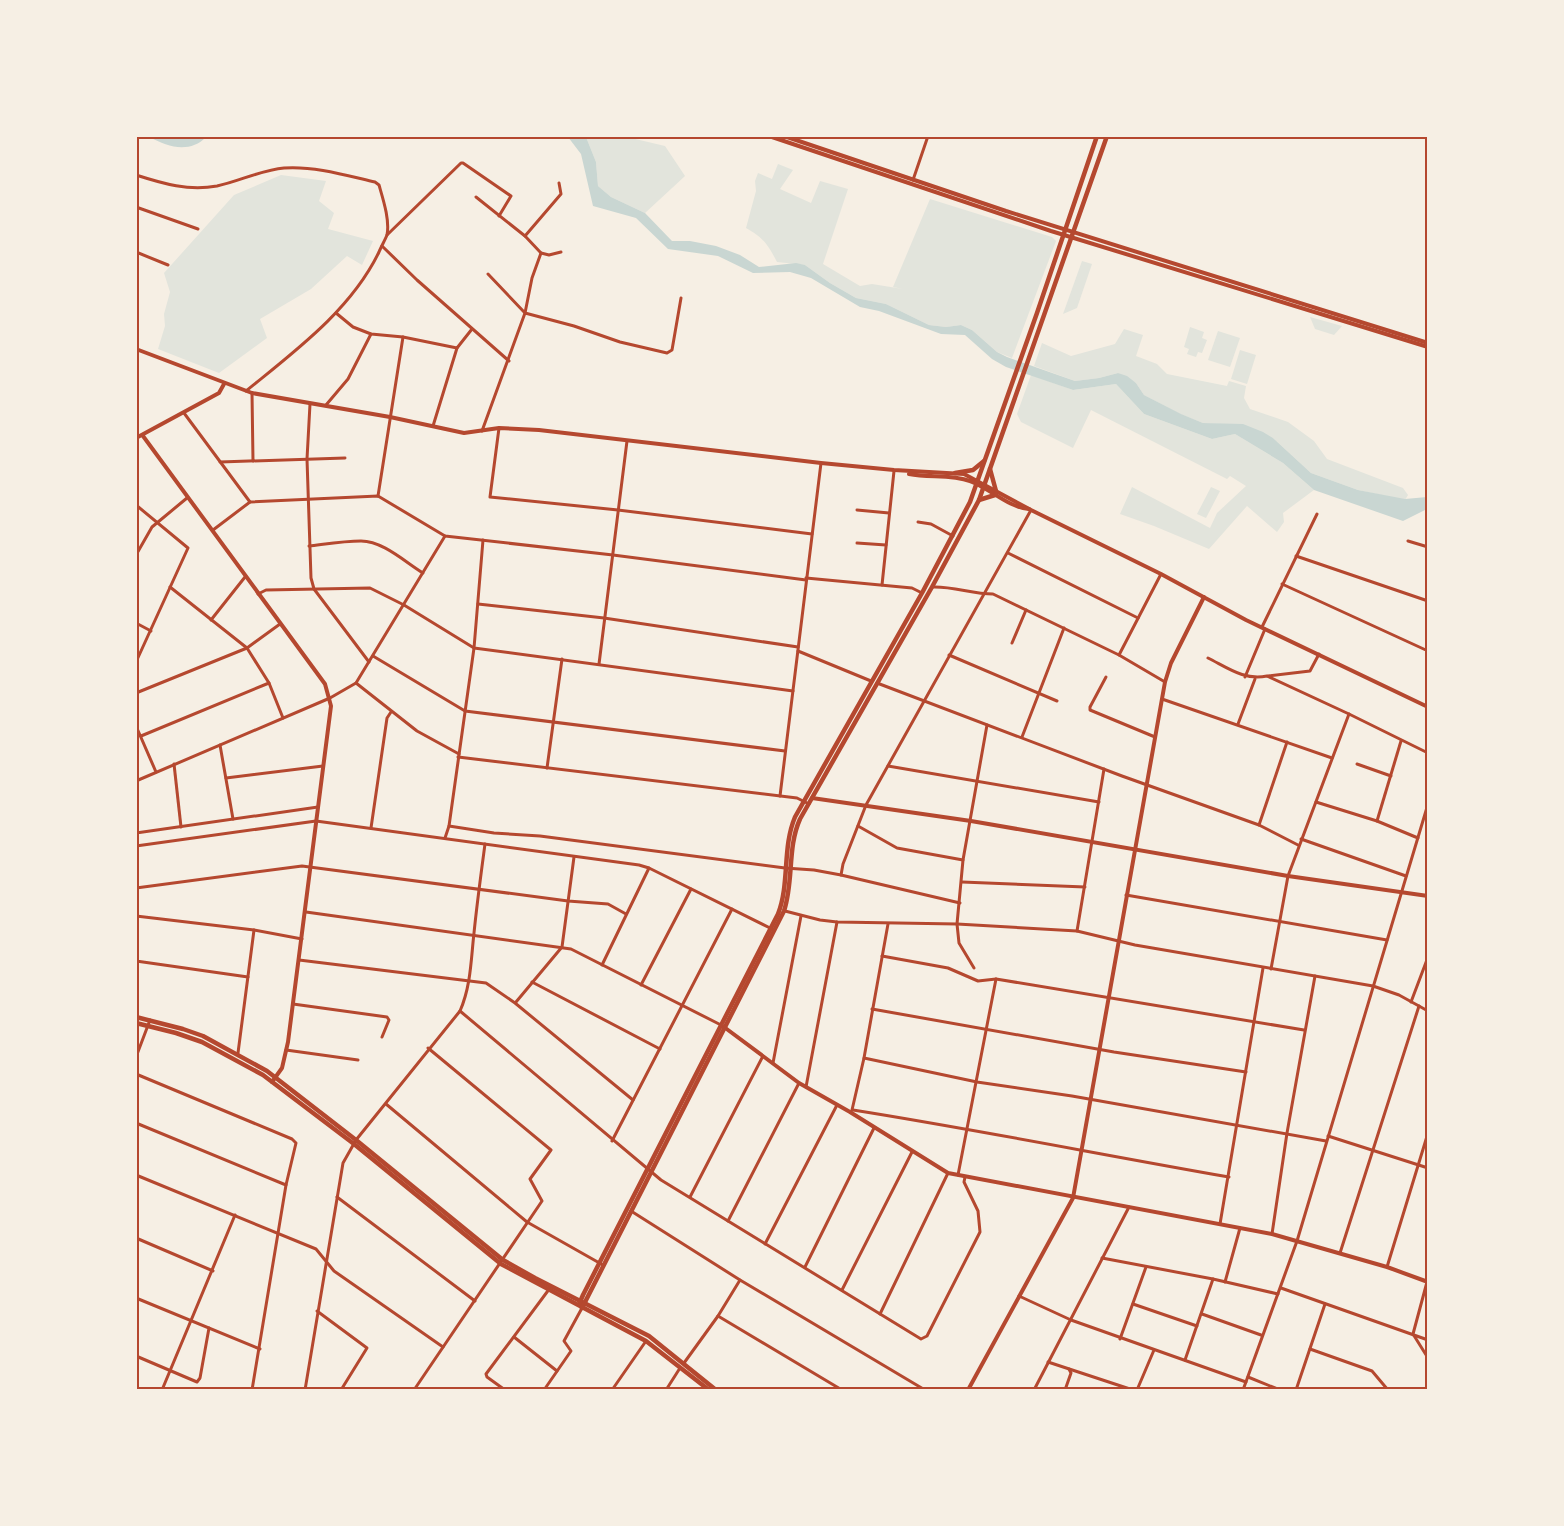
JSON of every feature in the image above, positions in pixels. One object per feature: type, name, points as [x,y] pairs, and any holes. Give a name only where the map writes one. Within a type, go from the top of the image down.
[{"type":"main road","points":[[769,136],[1065,232],[1428,345]]},
{"type":"main road","points":[[784,136],[1065,232]]},
{"type":"main road","points":[[813,798],[953,536],[977,482],[1097,136]]},
{"type":"main road","points":[[582,1304],[782,910],[788,869],[789,835],[795,817],[807,801],[874,682],[932,587],[979,500],[1107,136]]},
{"type":"main road","points":[[136,349],[252,393],[390,417],[464,433],[499,428],[539,430],[820,463],[964,474],[1023,509],[1031,510],[1264,628],[1428,707]]},
{"type":"main road","points":[[136,438],[219,393],[224,384]]},
{"type":"main road","points":[[143,436],[325,684],[332,706],[286,1050],[282,1068],[274,1079]]},
{"type":"main road","points":[[954,473],[973,470],[985,459]]},
{"type":"main road","points":[[990,466],[996,493]]},
{"type":"main road","points":[[894,470],[917,475],[962,478],[977,482]]},
{"type":"main road","points":[[979,500],[996,493]]},
{"type":"main road","points":[[968,1389],[1073,1198],[1165,682],[1170,666],[1204,597]]},
{"type":"main road","points":[[807,801],[813,798],[971,821],[1288,876],[1428,896]]},
{"type":"main road","points":[[136,1017],[191,1031],[238,1053],[355,1142],[502,1262],[549,1288],[649,1336],[709,1389]]},
{"type":"main road","points":[[136,1023],[201,1042],[274,1079]]},
{"type":"main road","points":[[723,1026],[799,1083],[852,1111],[874,1128],[948,1173],[1272,1234],[1427,1281]]},
{"type":"main road","points":[[582,1304],[646,1341],[716,1389]]},
{"type":"street","points":[[913,180],[928,136]]},
{"type":"street","points":[[246,391],[288,357],[336,313],[366,276],[387,235],[461,163],[511,196],[499,216]]},
{"type":"street","points":[[136,175],[187,188],[219,185],[283,168],[321,169],[375,182],[379,185],[387,222],[387,235]]},
{"type":"street","points":[[525,236],[561,194],[559,183]]},
{"type":"street","points":[[476,197],[525,236],[541,253],[549,255],[561,252]]},
{"type":"street","points":[[136,207],[198,229]]},
{"type":"street","points":[[382,246],[509,361]]},
{"type":"street","points":[[136,252],[168,265]]},
{"type":"street","points":[[482,431],[525,313],[532,278],[541,253]]},
{"type":"street","points":[[488,274],[525,313],[574,326],[620,342],[667,353],[672,350],[681,298]]},
{"type":"street","points":[[336,313],[353,327],[371,334],[403,337],[457,348]]},
{"type":"street","points":[[433,426],[457,348],[472,329]]},
{"type":"street","points":[[326,405],[348,379],[371,334]]},
{"type":"street","points":[[378,496],[403,337]]},
{"type":"street","points":[[252,393],[253,461]]},
{"type":"street","points":[[310,403],[307,459],[311,579],[314,589],[369,662]]},
{"type":"street","points":[[184,413],[250,502]]},
{"type":"street","points":[[499,428],[490,496],[812,534]]},
{"type":"street","points":[[598,664],[627,441]]},
{"type":"street","points":[[220,462],[345,458]]},
{"type":"street","points":[[780,796],[820,463]]},
{"type":"street","points":[[882,585],[894,470]]},
{"type":"street","points":[[211,531],[250,502],[378,496],[445,536],[806,579],[912,588],[922,593]]},
{"type":"street","points":[[136,555],[148,531],[187,498]]},
{"type":"street","points":[[136,505],[188,548],[136,662]]},
{"type":"street","points":[[857,510],[889,513]]},
{"type":"street","points":[[841,875],[866,805],[1031,510]]},
{"type":"street","points":[[1245,677],[1282,584],[1317,514]]},
{"type":"street","points":[[918,522],[931,524],[953,536]]},
{"type":"street","points":[[136,781],[330,698],[356,683],[445,536]]},
{"type":"street","points":[[445,838],[449,826],[474,648],[483,540]]},
{"type":"street","points":[[309,546],[362,541],[371,543],[381,546],[423,573]]},
{"type":"street","points":[[1408,541],[1428,547]]},
{"type":"street","points":[[856,543],[886,545]]},
{"type":"street","points":[[1008,552],[1138,618]]},
{"type":"street","points":[[1296,556],[1428,601]]},
{"type":"street","points":[[1119,655],[1161,574]]},
{"type":"street","points":[[211,620],[245,577]]},
{"type":"street","points":[[1282,584],[1428,651]]},
{"type":"street","points":[[932,587],[941,586],[993,594],[1119,655],[1165,682]]},
{"type":"street","points":[[170,587],[247,648],[269,682],[283,718]]},
{"type":"street","points":[[258,594],[266,590],[370,588],[404,605],[474,648],[793,691]]},
{"type":"street","points":[[478,604],[604,618],[798,649],[874,682],[1146,785],[1259,825],[1298,845]]},
{"type":"street","points":[[1012,644],[1026,610]]},
{"type":"street","points":[[136,623],[151,631]]},
{"type":"street","points":[[136,693],[247,648],[280,624]]},
{"type":"street","points":[[1022,737],[1064,628]]},
{"type":"street","points":[[1208,658],[1245,677],[1255,679],[1310,671],[1319,654]]},
{"type":"street","points":[[949,655],[1057,701]]},
{"type":"street","points":[[373,656],[465,711],[786,751]]},
{"type":"street","points":[[547,768],[562,659]]},
{"type":"street","points":[[1267,676],[1428,753]]},
{"type":"street","points":[[1106,677],[1090,707],[1092,711],[1155,737]]},
{"type":"street","points":[[1238,724],[1255,679]]},
{"type":"street","points":[[141,735],[269,682]]},
{"type":"street","points":[[356,683],[417,731],[459,755],[807,801]]},
{"type":"street","points":[[1162,699],[1332,758]]},
{"type":"street","points":[[371,828],[387,718],[391,712]]},
{"type":"street","points":[[1271,969],[1288,876],[1349,714]]},
{"type":"street","points":[[974,969],[959,944],[957,924],[963,860],[987,725]]},
{"type":"street","points":[[136,726],[156,771]]},
{"type":"street","points":[[1259,825],[1287,741]]},
{"type":"street","points":[[1377,821],[1401,741]]},
{"type":"street","points":[[220,745],[233,819]]},
{"type":"street","points":[[174,764],[181,827]]},
{"type":"street","points":[[1357,764],[1391,776]]},
{"type":"street","points":[[226,778],[323,766]]},
{"type":"street","points":[[888,766],[1100,802]]},
{"type":"street","points":[[1077,931],[1104,769]]},
{"type":"street","points":[[1316,802],[1377,821],[1418,838]]},
{"type":"street","points":[[1243,1389],[1297,1241],[1428,804]]},
{"type":"street","points":[[136,833],[318,807]]},
{"type":"street","points":[[136,846],[316,821],[371,828],[649,868],[772,929]]},
{"type":"street","points":[[449,826],[788,869],[814,870],[960,903]]},
{"type":"street","points":[[857,826],[897,848],[963,860]]},
{"type":"street","points":[[1301,839],[1406,876]]},
{"type":"street","points":[[305,1389],[343,1163],[355,1142],[428,1048],[460,1011],[470,981],[478,889],[485,844]]},
{"type":"street","points":[[515,1003],[562,946],[574,857]]},
{"type":"street","points":[[136,888],[302,866],[568,901],[608,904],[627,914]]},
{"type":"street","points":[[602,965],[649,868]]},
{"type":"street","points":[[962,882],[1085,887]]},
{"type":"street","points":[[641,985],[691,889]]},
{"type":"street","points":[[1126,895],[1387,940]]},
{"type":"street","points":[[612,1141],[732,909]]},
{"type":"street","points":[[782,910],[820,921],[957,924],[1077,931],[1263,968],[1373,986],[1428,1011]]},
{"type":"street","points":[[306,912],[562,946],[723,1026]]},
{"type":"street","points":[[136,916],[254,930],[302,939]]},
{"type":"street","points":[[773,1063],[801,916]]},
{"type":"street","points":[[806,1087],[837,922]]},
{"type":"street","points":[[888,924],[852,1111],[967,1128],[1229,1177]]},
{"type":"street","points":[[238,1053],[254,930]]},
{"type":"street","points":[[882,956],[948,968],[978,981],[996,979],[1304,1030]]},
{"type":"street","points":[[1411,1002],[1428,957]]},
{"type":"street","points":[[299,960],[486,983],[515,1003],[633,1100]]},
{"type":"street","points":[[136,961],[248,977]]},
{"type":"street","points":[[1220,1224],[1263,968]]},
{"type":"street","points":[[1272,1234],[1304,1030],[1315,976]]},
{"type":"street","points":[[958,1176],[996,979]]},
{"type":"street","points":[[532,982],[660,1049]]},
{"type":"street","points":[[293,1004],[387,1017],[389,1020],[382,1037]]},
{"type":"street","points":[[1340,1253],[1419,1006]]},
{"type":"street","points":[[872,1009],[1246,1072]]},
{"type":"street","points":[[460,1011],[648,1171],[921,1339],[927,1336],[980,1232],[978,1211],[964,1182],[965,1177]]},
{"type":"street","points":[[136,1057],[150,1020]]},
{"type":"street","points":[[417,1389],[442,1347],[542,1201],[531,1182],[531,1176],[550,1152],[550,1147],[428,1048]]},
{"type":"street","points":[[286,1050],[358,1060]]},
{"type":"street","points":[[690,1197],[763,1056]]},
{"type":"street","points":[[864,1058],[977,1082],[1090,1099],[1326,1141]]},
{"type":"street","points":[[136,1074],[295,1140],[252,1389]]},
{"type":"street","points":[[728,1221],[799,1083]]},
{"type":"street","points":[[386,1104],[527,1222],[601,1264]]},
{"type":"street","points":[[765,1244],[837,1105]]},
{"type":"street","points":[[136,1123],[286,1185]]},
{"type":"street","points":[[805,1267],[874,1128]]},
{"type":"street","points":[[1387,1267],[1428,1133]]},
{"type":"street","points":[[1328,1136],[1428,1168]]},
{"type":"street","points":[[842,1290],[912,1152]]},
{"type":"street","points":[[880,1314],[948,1173]]},
{"type":"street","points":[[136,1175],[316,1249],[334,1271],[442,1347]]},
{"type":"street","points":[[337,1197],[475,1301]]},
{"type":"street","points":[[1034,1389],[1129,1207]]},
{"type":"street","points":[[628,1210],[740,1280],[925,1389]]},
{"type":"street","points":[[162,1389],[235,1215]]},
{"type":"street","points":[[1226,1282],[1240,1228]]},
{"type":"street","points":[[136,1238],[213,1271]]},
{"type":"street","points":[[1102,1258],[1278,1294]]},
{"type":"street","points":[[1120,1339],[1146,1268]]},
{"type":"street","points":[[1185,1360],[1212,1279]]},
{"type":"street","points":[[666,1389],[718,1316],[740,1280]]},
{"type":"street","points":[[1427,1281],[1413,1334],[1428,1358]]},
{"type":"street","points":[[505,1389],[486,1374],[549,1288]]},
{"type":"street","points":[[1281,1288],[1428,1340]]},
{"type":"street","points":[[1019,1296],[1120,1339],[1246,1382]]},
{"type":"street","points":[[136,1298],[260,1349]]},
{"type":"street","points":[[544,1389],[571,1351],[564,1341],[582,1304]]},
{"type":"street","points":[[1133,1304],[1197,1326]]},
{"type":"street","points":[[1296,1389],[1325,1304]]},
{"type":"street","points":[[317,1311],[367,1348],[341,1389]]},
{"type":"street","points":[[1202,1314],[1262,1335]]},
{"type":"street","points":[[718,1316],[842,1389]]},
{"type":"street","points":[[136,1356],[194,1381],[199,1380],[209,1328]]},
{"type":"street","points":[[513,1337],[557,1371]]},
{"type":"street","points":[[612,1389],[646,1341]]},
{"type":"street","points":[[1048,1362],[1135,1389],[1154,1349]]},
{"type":"street","points":[[1310,1349],[1372,1371],[1388,1389]]},
{"type":"street","points":[[1065,1389],[1071,1373],[1069,1368]]},
{"type":"street","points":[[1248,1377],[1280,1389]]},
{"type":"shaded area","points":[[150,137],[206,137],[193,145],[179,147],[164,144]]},
{"type":"shaded area","points":[[568,137],[586,137],[596,162],[598,186],[611,197],[645,213],[672,241],[690,241],[716,246],[740,255],[759,267],[796,263],[805,265],[856,298],[886,304],[929,325],[946,327],[961,325],[972,330],[997,352],[1007,357],[1075,381],[1118,373],[1127,376],[1136,383],[1144,395],[1181,414],[1203,423],[1243,424],[1263,432],[1273,438],[1311,473],[1358,490],[1405,499],[1427,497],[1427,509],[1403,521],[1314,490],[1283,463],[1235,434],[1212,439],[1144,414],[1116,384],[1073,390],[1006,367],[992,359],[965,335],[941,334],[879,311],[860,307],[811,278],[790,272],[753,273],[718,256],[668,249],[636,218],[593,206],[581,154]]},
{"type":"shaded area","points":[[586,137],[627,137],[665,146],[685,176],[645,213],[611,197],[598,186],[596,162]]},
{"type":"shaded area","points":[[778,164],[793,170],[780,189],[811,203],[820,181],[848,189],[823,264],[860,286],[872,284],[903,289],[893,287],[930,199],[1052,237],[1056,241],[1012,358],[997,352],[972,330],[961,325],[946,327],[929,325],[886,304],[856,298],[805,265],[777,262],[765,242],[746,228],[756,191],[755,181],[758,173],[772,179]]},
{"type":"shaded area","points":[[281,175],[326,181],[319,201],[334,213],[328,229],[373,241],[362,265],[347,256],[311,289],[260,319],[267,338],[219,373],[158,349],[165,326],[164,314],[170,292],[164,273],[234,195]]},
{"type":"shaded area","points":[[1082,261],[1092,264],[1077,308],[1063,314]]},
{"type":"shaded area","points":[[1310,317],[1342,326],[1334,335],[1315,329]]},
{"type":"shaded area","points":[[1190,327],[1204,332],[1202,338],[1207,340],[1202,353],[1198,352],[1196,357],[1187,354],[1189,349],[1184,347]]},
{"type":"shaded area","points":[[1124,329],[1143,335],[1136,356],[1157,364],[1167,374],[1227,386],[1229,381],[1246,386],[1244,398],[1250,409],[1288,422],[1314,441],[1327,459],[1403,488],[1408,495],[1405,500],[1358,490],[1311,473],[1273,438],[1219,424],[1203,423],[1180,414],[1144,395],[1136,383],[1118,373],[1075,381],[1034,366],[1042,343],[1071,356],[1115,344]]},
{"type":"shaded area","points":[[1218,331],[1240,338],[1230,367],[1208,360]]},
{"type":"shaded area","points":[[1240,350],[1256,355],[1247,384],[1231,379]]},
{"type":"shaded area","points":[[1031,375],[1073,390],[1116,384],[1144,414],[1212,439],[1235,434],[1283,463],[1314,490],[1283,513],[1284,522],[1277,532],[1247,506],[1209,549],[1120,514],[1132,487],[1210,528],[1217,513],[1246,486],[1230,476],[1227,479],[1091,410],[1073,448],[1021,422],[1017,414]]},
{"type":"shaded area","points":[[1211,487],[1220,491],[1206,518],[1197,514]]}]
